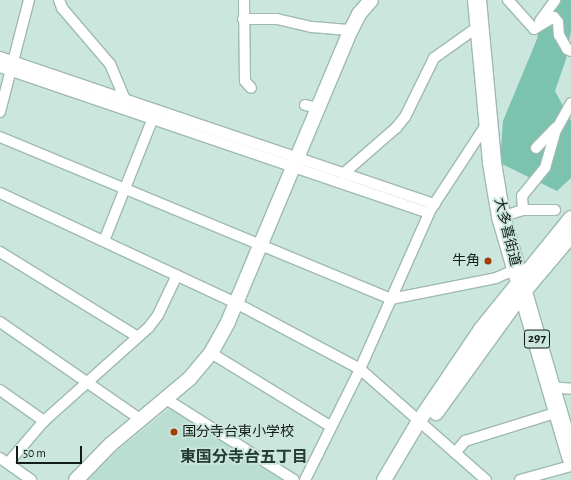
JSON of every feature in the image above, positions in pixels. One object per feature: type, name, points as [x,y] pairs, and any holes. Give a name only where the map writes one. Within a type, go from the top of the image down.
[{"type":"highway","name":"大多喜街道","points":[[477,0],[488,122],[501,218],[571,457]]},
{"type":"street","points":[[0,112],[7,66],[29,0]]},
{"type":"street","points":[[59,0],[62,8],[110,64],[125,100]]},
{"type":"street","points":[[244,0],[243,18],[245,81],[251,88]]},
{"type":"street","points":[[508,0],[534,30]]},
{"type":"street","points":[[534,30],[555,0]]},
{"type":"street","points":[[76,480],[110,445],[190,378],[211,353],[236,303],[294,162],[311,106],[366,1]]},
{"type":"street","points":[[534,30],[554,17],[558,22],[558,35],[567,49],[571,51]]},
{"type":"street","points":[[243,18],[277,19],[313,27],[351,30]]},
{"type":"street","points":[[343,174],[405,117],[434,58],[479,26]]},
{"type":"street","points":[[0,57],[7,66],[432,208]]},
{"type":"street","points":[[7,66],[125,100],[154,115]]},
{"type":"street","points":[[523,210],[522,196],[545,168],[559,125],[571,103]]},
{"type":"street","points":[[104,241],[154,115]]},
{"type":"street","points":[[305,480],[330,426],[360,369],[432,208],[488,122]]},
{"type":"street","points":[[536,148],[551,130],[559,125]]},
{"type":"street","points":[[0,137],[391,299],[496,278],[519,281],[571,236]]},
{"type":"street","points":[[294,162],[343,174],[432,208]]},
{"type":"street","points":[[0,193],[236,303],[360,369],[455,453],[475,476],[486,480]]},
{"type":"street","points":[[501,218],[523,210],[556,210]]},
{"type":"street","points":[[384,480],[519,281],[571,218]]},
{"type":"street","points":[[0,252],[138,337]]},
{"type":"street","points":[[31,480],[4,461],[44,420],[86,381],[138,337],[158,315],[177,275]]},
{"type":"street","points":[[0,322],[140,419]]},
{"type":"street","points":[[211,353],[330,426]]},
{"type":"street","points":[[550,387],[571,389]]},
{"type":"street","points":[[0,390],[44,420]]},
{"type":"street","points":[[166,399],[294,480]]},
{"type":"street","points":[[455,453],[466,441],[558,412]]},
{"type":"street","points":[[395,480],[422,424]]},
{"type":"street","points":[[520,480],[571,466]]},
{"type":"shaded area","name":"国分寺台東小学校","points":[[170,408],[285,480],[87,480],[109,457]]},
{"type":"green space","points":[[551,0],[571,0],[571,31],[566,59],[555,91],[571,121],[571,178],[557,191],[500,163],[503,121],[537,39],[543,9]]},
{"type":"place","name":"牛角","points":[[488,261]]},
{"type":"place","name":"国分寺台東小学校","points":[[174,432]]},
{"type":"district","name":"東国分寺台五丁目","points":[[244,457]]}]
